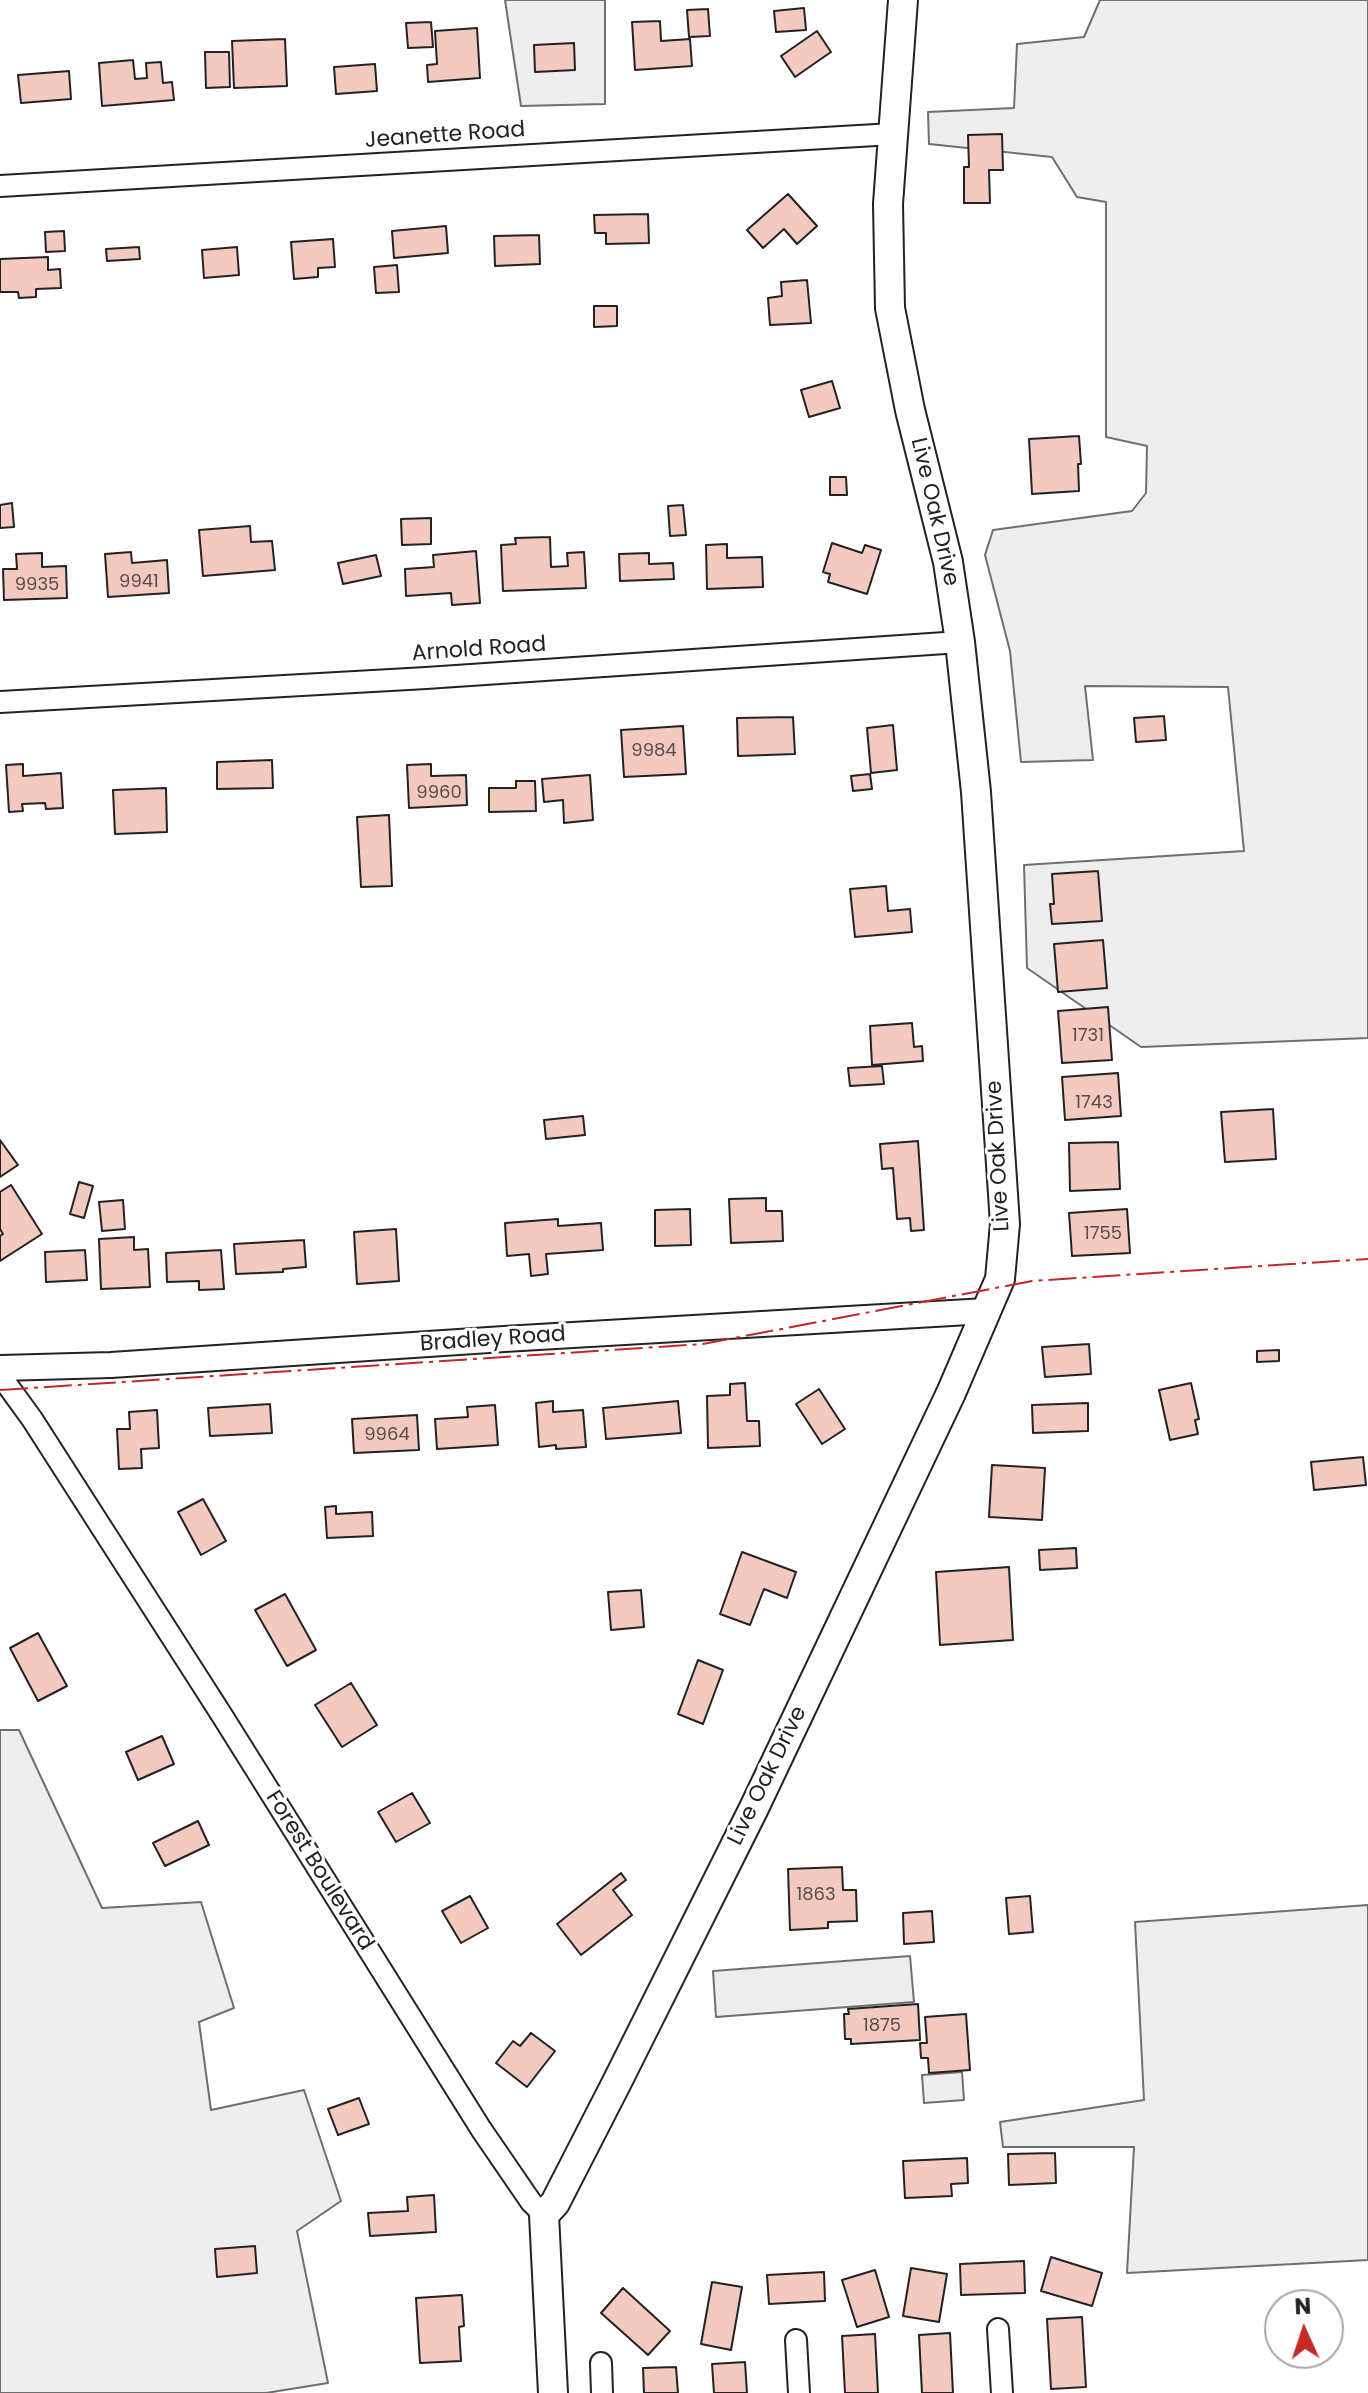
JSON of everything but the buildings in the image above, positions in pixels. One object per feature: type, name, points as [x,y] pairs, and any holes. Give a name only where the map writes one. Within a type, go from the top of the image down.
[{"type":"main road","name":"Live Oak Drive","points":[[544,2215],[555,2203],[747,1821],[951,1393],[1000,1279],[1005,1224],[976,792],[960,642],[948,562],[910,410],[890,308],[888,204],[903,0]]},
{"type":"main road","points":[[544,2215],[553,2393]]},
{"type":"street","name":"Jeanette Road","points":[[0,186],[893,134]]},
{"type":"street","name":"Arnold Road","points":[[0,702],[426,678],[960,642]]},
{"type":"street","name":"Bradley Road","points":[[0,1368],[111,1365],[986,1311]]},
{"type":"street","name":"Forest Boulevard","points":[[0,1375],[32,1419],[223,1717],[481,2129],[531,2202],[544,2215]]},
{"type":"street","points":[[998,2329],[1002,2393]]},
{"type":"street","points":[[796,2340],[799,2393]]},
{"type":"street","points":[[601,2363],[602,2393]]},
{"type":"shaded area","points":[[505,0],[605,0],[605,104],[521,106]]},
{"type":"shaded area","points":[[1100,0],[1368,0],[1368,1038],[1141,1047],[1027,968],[1024,865],[1244,851],[1228,687],[1085,686],[1093,760],[1021,762],[1010,651],[985,555],[993,530],[1132,511],[1146,493],[1147,446],[1106,437],[1106,202],[1077,197],[1052,157],[929,144],[928,112],[1014,108],[1017,44],[1084,37]]},
{"type":"shaded area","points":[[0,1730],[19,1730],[102,1908],[201,1902],[234,2008],[199,2022],[211,2110],[304,2090],[341,2201],[297,2231],[328,2383],[266,2393],[0,2393]]},
{"type":"shaded area","points":[[1368,1905],[1368,2260],[1127,2273],[1134,2147],[1003,2147],[1000,2122],[1144,2100],[1135,1922]]},
{"type":"shaded area","points":[[910,1956],[914,2002],[716,2017],[713,1971]]},
{"type":"shaded area","points":[[962,2072],[964,2100],[924,2103],[922,2075]]},
{"type":"power","points":[[0,1390],[703,1344],[1032,1281],[1368,1259]]}]
